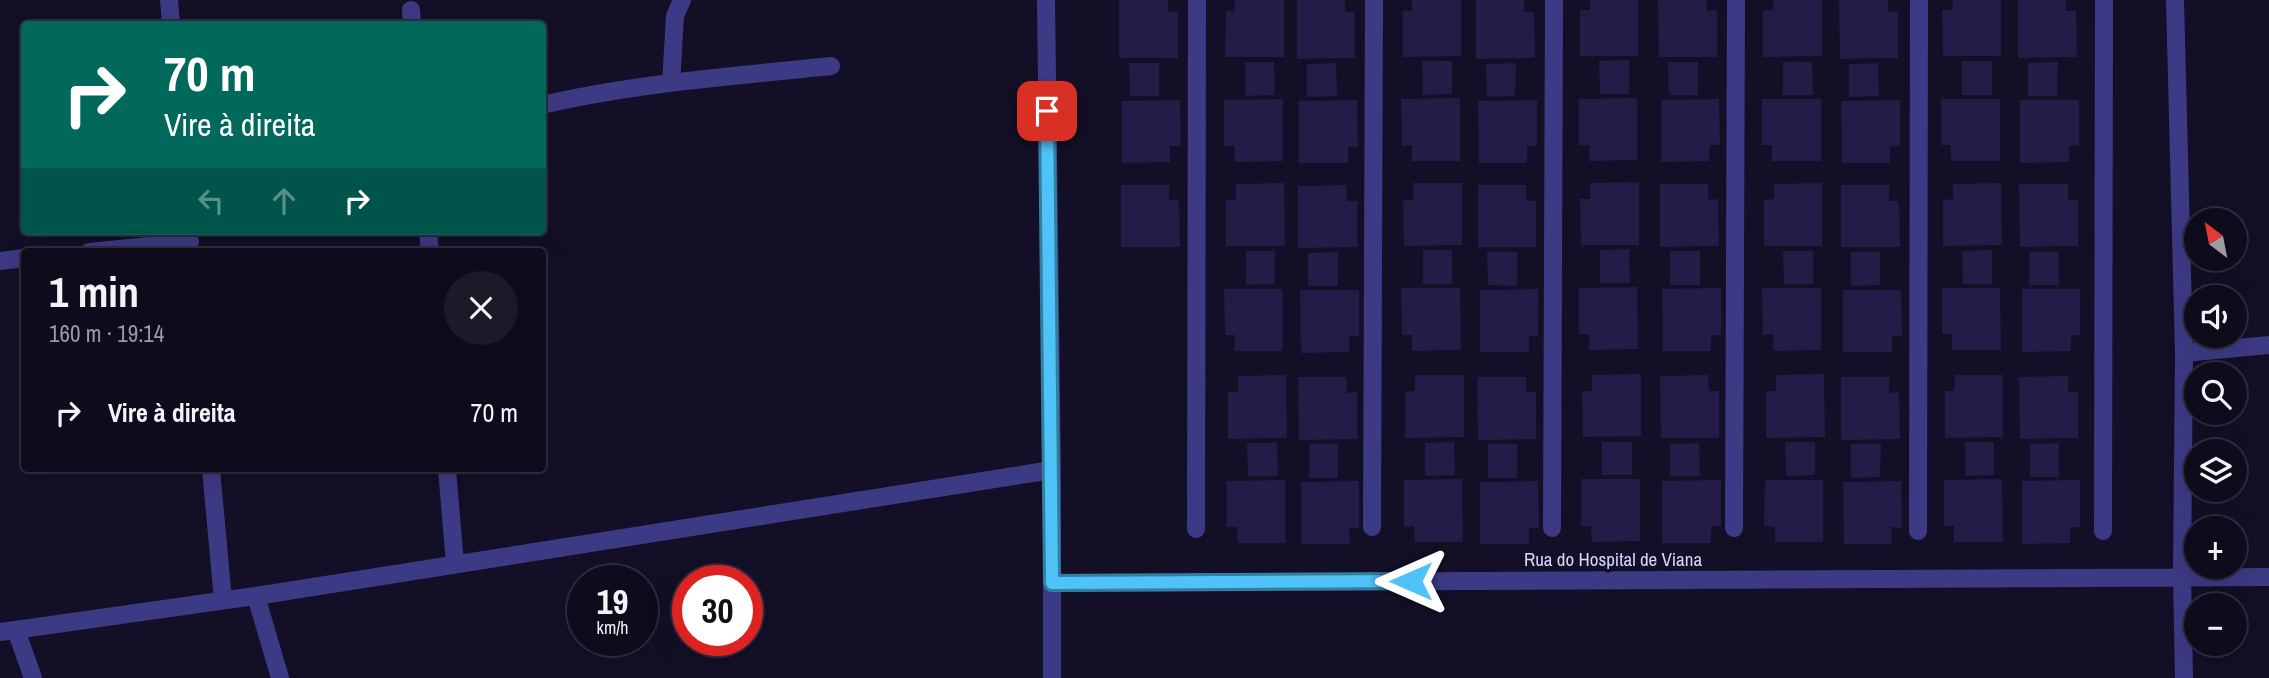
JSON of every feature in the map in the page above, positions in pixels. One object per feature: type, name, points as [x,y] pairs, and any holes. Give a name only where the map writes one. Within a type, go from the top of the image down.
[{"type":"street","points":[[169,0],[171,21]]},
{"type":"street","points":[[671,83],[675,16],[682,0]]},
{"type":"street","points":[[1046,0],[1052,678]]},
{"type":"street","points":[[1196,528],[1197,0]]},
{"type":"street","points":[[1372,527],[1374,0]]},
{"type":"street","points":[[1552,528],[1554,0]]},
{"type":"street","points":[[1734,528],[1735,0]]},
{"type":"street","points":[[1918,531],[1919,0]]},
{"type":"street","points":[[2103,531],[2104,0]]},
{"type":"street","points":[[2175,0],[2184,353],[2184,678]]},
{"type":"street","points":[[546,104],[586,94],[831,66]]},
{"type":"street","points":[[129,248],[190,242]]},
{"type":"street","points":[[0,261],[21,258]]},
{"type":"street","points":[[2184,353],[2269,345]]},
{"type":"street","points":[[33,678],[8,631],[256,596],[1052,470]]},
{"type":"street","points":[[211,472],[223,600]]},
{"type":"street","points":[[447,472],[455,564]]},
{"type":"street","name":"Rua do Hospital de Viana","points":[[1052,583],[2269,577]]},
{"type":"street","points":[[256,596],[280,678]]},
{"type":"building","points":[[1119,0],[1168,0],[1168,12],[1178,11],[1178,58],[1119,58]]},
{"type":"building","points":[[1235,0],[1284,0],[1284,57],[1225,57],[1226,11],[1235,11]]},
{"type":"building","points":[[1297,0],[1345,0],[1345,12],[1355,12],[1355,58],[1297,59]]},
{"type":"building","points":[[1412,0],[1461,0],[1461,56],[1403,57],[1403,11],[1412,11]]},
{"type":"building","points":[[1476,0],[1524,0],[1524,12],[1534,12],[1535,58],[1476,59]]},
{"type":"building","points":[[1590,0],[1638,0],[1638,56],[1580,56],[1580,10],[1590,10]]},
{"type":"building","points":[[1658,0],[1707,0],[1707,11],[1717,10],[1717,57],[1659,57]]},
{"type":"building","points":[[1773,0],[1822,0],[1822,56],[1763,57],[1763,11],[1773,10]]},
{"type":"building","points":[[1839,0],[1888,0],[1888,12],[1898,12],[1898,58],[1840,59]]},
{"type":"building","points":[[1953,0],[2001,0],[2001,56],[1943,56],[1942,10],[1952,10]]},
{"type":"building","points":[[2018,0],[2066,0],[2066,11],[2076,11],[2077,57],[2018,58]]},
{"type":"building","points":[[1629,60],[1629,94],[1600,94],[1599,61]]},
{"type":"building","points":[[1422,61],[1452,61],[1452,94],[1423,95]]},
{"type":"building","points":[[1962,61],[1992,61],[1992,95],[1962,95]]},
{"type":"building","points":[[1245,62],[1274,62],[1275,95],[1245,96]]},
{"type":"building","points":[[1668,62],[1698,62],[1698,95],[1669,95]]},
{"type":"building","points":[[1783,62],[1812,62],[1813,95],[1783,95]]},
{"type":"building","points":[[2058,62],[2057,96],[2028,96],[2028,63]]},
{"type":"building","points":[[1129,63],[1159,63],[1159,96],[1130,96]]},
{"type":"building","points":[[1336,63],[1337,96],[1307,97],[1307,64]]},
{"type":"building","points":[[1516,63],[1515,96],[1487,97],[1486,64]]},
{"type":"building","points":[[1878,63],[1879,96],[1849,97],[1849,64]]},
{"type":"building","points":[[1460,98],[1460,161],[1412,161],[1412,145],[1402,146],[1401,99]]},
{"type":"building","points":[[1637,98],[1637,160],[1589,161],[1589,145],[1579,145],[1579,99]]},
{"type":"building","points":[[1283,99],[1283,161],[1235,162],[1234,146],[1224,146],[1224,100]]},
{"type":"building","points":[[1719,99],[1720,145],[1710,145],[1709,161],[1661,162],[1661,100]]},
{"type":"building","points":[[1762,99],[1821,99],[1821,161],[1772,161],[1772,145],[1762,145]]},
{"type":"building","points":[[1941,99],[2000,99],[2000,161],[1951,161],[1951,145],[1941,145]]},
{"type":"building","points":[[1180,100],[1181,146],[1170,146],[1170,162],[1122,163],[1122,101]]},
{"type":"building","points":[[1357,100],[1358,147],[1348,147],[1348,163],[1299,163],[1299,101]]},
{"type":"building","points":[[1537,100],[1537,146],[1527,146],[1527,163],[1479,163],[1478,101]]},
{"type":"building","points":[[1900,100],[1900,146],[1890,147],[1890,163],[1842,163],[1841,101]]},
{"type":"building","points":[[2020,100],[2079,100],[2079,146],[2069,146],[2069,162],[2020,163]]},
{"type":"building","points":[[1639,182],[1639,245],[1581,245],[1580,199],[1590,199],[1590,183]]},
{"type":"building","points":[[1284,183],[1285,246],[1226,246],[1226,200],[1236,200],[1236,184]]},
{"type":"building","points":[[1413,183],[1462,183],[1462,245],[1404,246],[1403,200],[1413,200]]},
{"type":"building","points":[[1822,183],[1822,246],[1764,246],[1764,200],[1774,199],[1774,184]]},
{"type":"building","points":[[2001,183],[2002,245],[1943,246],[1943,200],[1953,199],[1953,184]]},
{"type":"building","points":[[1660,184],[1708,184],[1708,200],[1718,199],[1719,246],[1660,247]]},
{"type":"building","points":[[2019,184],[2068,184],[2068,200],[2078,200],[2078,246],[2020,247]]},
{"type":"building","points":[[1121,185],[1169,185],[1169,200],[1179,200],[1180,247],[1121,247]]},
{"type":"building","points":[[1346,185],[1347,201],[1357,201],[1357,247],[1298,248],[1298,186]]},
{"type":"building","points":[[1478,185],[1526,185],[1526,201],[1536,201],[1536,247],[1478,247]]},
{"type":"building","points":[[1841,185],[1889,185],[1889,201],[1899,201],[1900,247],[1841,247]]},
{"type":"building","points":[[1629,249],[1630,283],[1600,283],[1600,250]]},
{"type":"building","points":[[1423,250],[1452,250],[1452,284],[1423,284]]},
{"type":"building","points":[[1992,250],[1992,284],[1963,284],[1962,251]]},
{"type":"building","points":[[1246,251],[1275,251],[1275,284],[1246,285]]},
{"type":"building","points":[[1670,251],[1700,251],[1700,285],[1670,285]]},
{"type":"building","points":[[1783,251],[1813,251],[1813,284],[1784,284]]},
{"type":"building","points":[[1338,252],[1338,286],[1308,286],[1308,253]]},
{"type":"building","points":[[1487,252],[1517,252],[1517,286],[1488,285]]},
{"type":"building","points":[[1851,252],[1880,252],[1880,285],[1851,286]]},
{"type":"building","points":[[2029,252],[2059,252],[2059,285],[2029,285]]},
{"type":"building","points":[[1637,287],[1638,349],[1589,350],[1589,334],[1579,334],[1579,288]]},
{"type":"building","points":[[1401,288],[1460,288],[1461,350],[1412,351],[1412,335],[1402,335]]},
{"type":"building","points":[[1721,288],[1721,335],[1711,335],[1711,351],[1663,351],[1662,289]]},
{"type":"building","points":[[1762,288],[1821,288],[1821,350],[1773,351],[1773,334],[1763,335]]},
{"type":"building","points":[[1942,288],[2000,288],[2001,350],[1952,350],[1952,334],[1942,334]]},
{"type":"building","points":[[1224,289],[1283,289],[1283,351],[1235,351],[1235,335],[1225,335]]},
{"type":"building","points":[[1538,289],[1538,336],[1529,336],[1529,352],[1480,352],[1480,290]]},
{"type":"building","points":[[2022,289],[2080,289],[2080,335],[2071,335],[2071,351],[2022,352]]},
{"type":"building","points":[[1300,290],[1359,290],[1359,336],[1349,336],[1349,352],[1301,353]]},
{"type":"building","points":[[1843,290],[1901,290],[1902,336],[1892,336],[1892,352],[1843,352]]},
{"type":"building","points":[[1641,374],[1641,436],[1583,437],[1582,391],[1592,391],[1592,375]]},
{"type":"building","points":[[1824,374],[1825,437],[1766,438],[1766,391],[1776,391],[1776,375]]},
{"type":"building","points":[[1286,375],[1287,438],[1228,439],[1228,392],[1238,392],[1238,376]]},
{"type":"building","points":[[1415,375],[1464,375],[1464,437],[1405,438],[1405,392],[1415,391]]},
{"type":"building","points":[[1708,375],[1709,391],[1719,391],[1719,438],[1661,438],[1660,376]]},
{"type":"building","points":[[1955,375],[2003,375],[2003,437],[1945,438],[1945,391],[1955,391]]},
{"type":"building","points":[[2068,376],[2068,392],[2078,392],[2078,438],[2020,439],[2019,377]]},
{"type":"building","points":[[1298,377],[1347,377],[1347,393],[1357,392],[1357,439],[1299,440]]},
{"type":"building","points":[[1477,377],[1526,377],[1526,392],[1536,392],[1536,439],[1478,440]]},
{"type":"building","points":[[1841,377],[1889,377],[1889,393],[1899,392],[1900,439],[1841,440]]},
{"type":"building","points":[[1454,442],[1455,475],[1425,476],[1425,443]]},
{"type":"building","points":[[1602,442],[1632,442],[1632,475],[1602,475]]},
{"type":"building","points":[[1785,442],[1815,442],[1815,475],[1786,476]]},
{"type":"building","points":[[1965,442],[1994,442],[1994,475],[1965,476]]},
{"type":"building","points":[[1247,443],[1277,443],[1278,476],[1248,476]]},
{"type":"building","points":[[1699,443],[1700,476],[1670,476],[1670,444]]},
{"type":"building","points":[[2059,443],[2059,477],[2030,477],[2030,444]]},
{"type":"building","points":[[1309,444],[1338,444],[1338,478],[1309,478]]},
{"type":"building","points":[[1488,444],[1517,444],[1517,478],[1488,478]]},
{"type":"building","points":[[1851,444],[1881,444],[1880,477],[1851,478]]},
{"type":"building","points":[[1462,479],[1463,542],[1415,542],[1414,526],[1404,527],[1404,480]]},
{"type":"building","points":[[1581,479],[1640,479],[1640,541],[1592,542],[1591,526],[1581,526]]},
{"type":"building","points":[[2002,479],[2003,542],[1954,542],[1954,526],[1944,526],[1944,480]]},
{"type":"building","points":[[1285,480],[1285,543],[1237,543],[1237,527],[1227,527],[1227,481]]},
{"type":"building","points":[[1721,480],[1721,526],[1711,526],[1711,543],[1662,543],[1662,481]]},
{"type":"building","points":[[1765,480],[1823,480],[1823,542],[1775,542],[1775,527],[1764,526]]},
{"type":"building","points":[[2080,480],[2080,527],[2070,527],[2070,543],[2022,544],[2022,481]]},
{"type":"building","points":[[1359,481],[1359,528],[1349,528],[1350,544],[1301,544],[1301,482]]},
{"type":"building","points":[[1538,481],[1539,528],[1529,528],[1529,544],[1480,544],[1480,482]]},
{"type":"building","points":[[1901,481],[1902,528],[1891,527],[1892,544],[1844,544],[1843,482]]},
{"type":"route","points":[[1047,111],[1052,583],[1411,581]]}]
